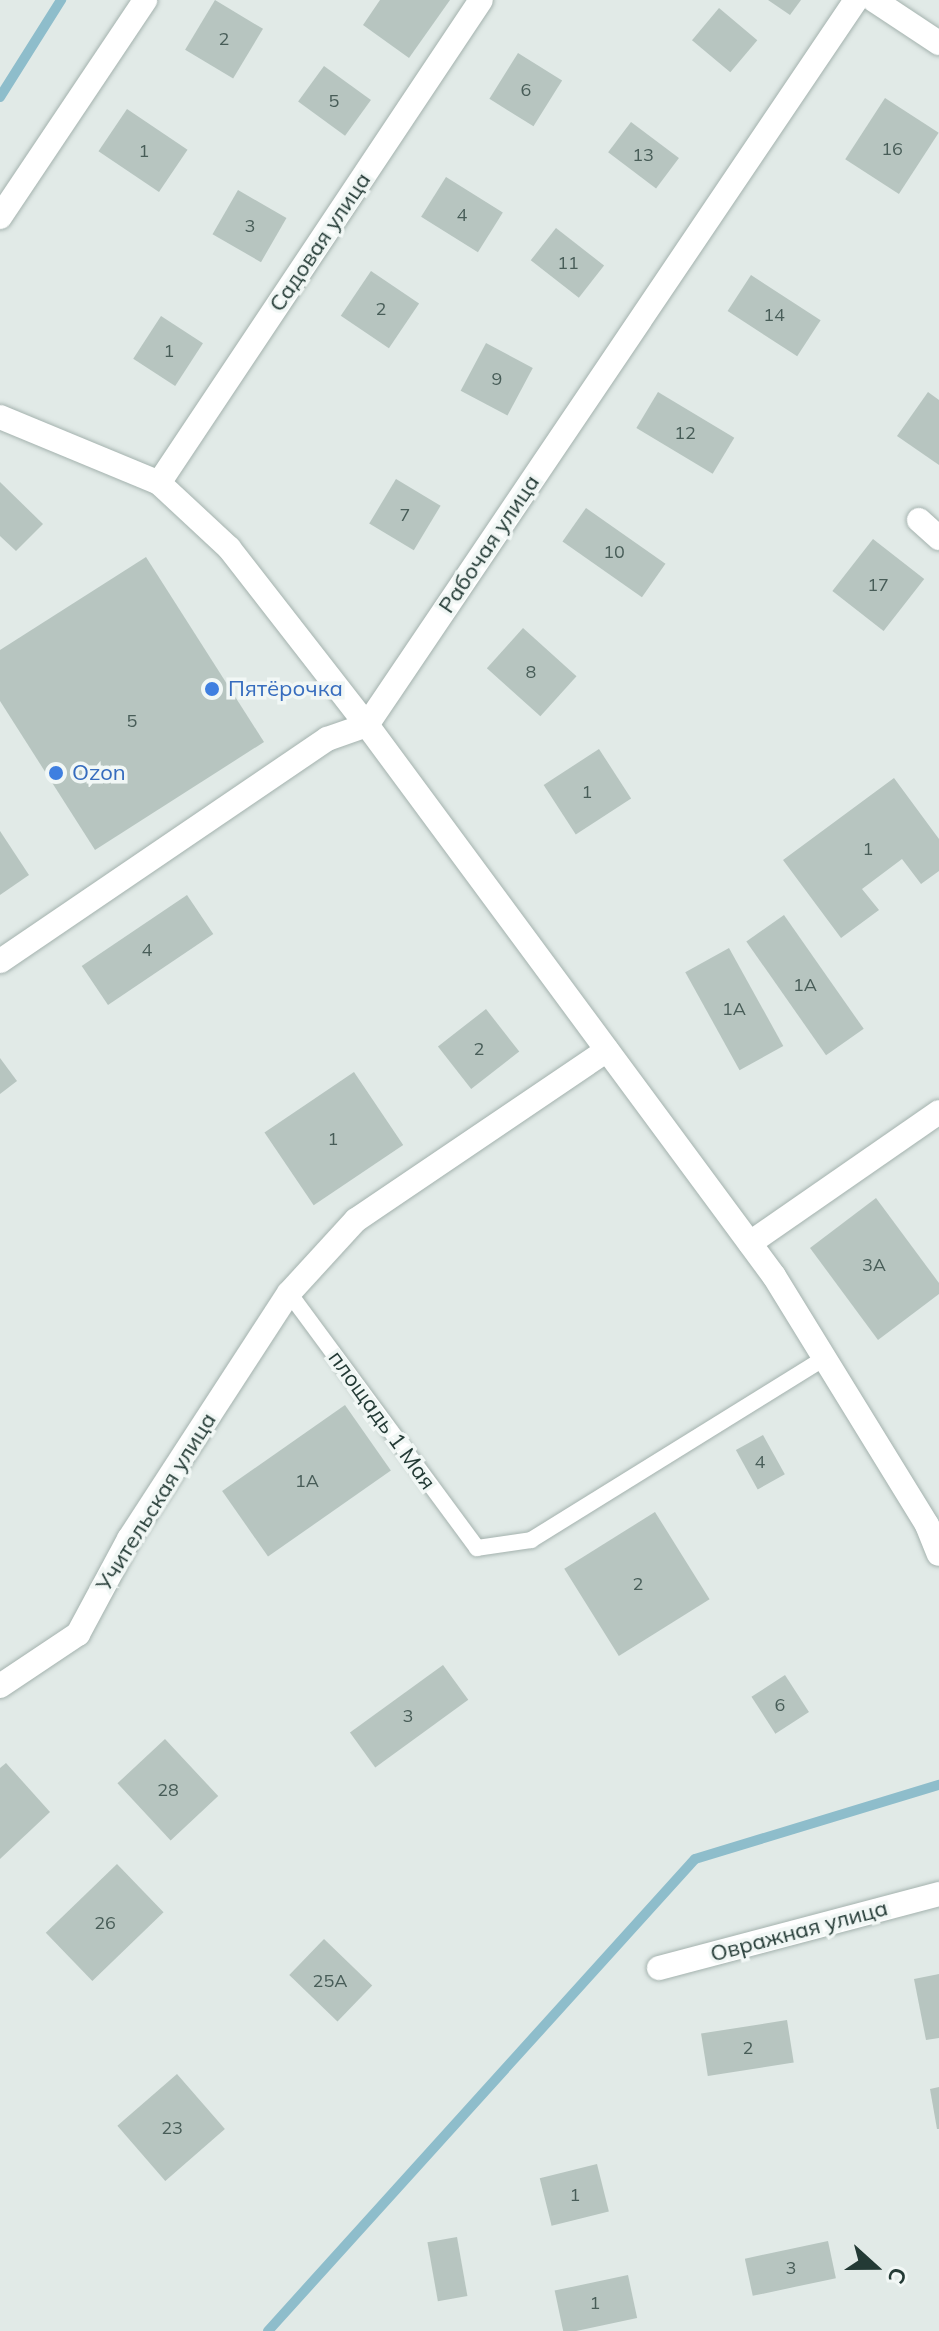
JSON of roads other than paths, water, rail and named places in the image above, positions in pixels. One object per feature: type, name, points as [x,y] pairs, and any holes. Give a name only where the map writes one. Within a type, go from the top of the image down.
[{"type":"street","points":[[0,217],[145,0]]},
{"type":"street","name":"Садовая улица","points":[[159,483],[481,0]]},
{"type":"street","name":"Рабочая улица","points":[[367,725],[856,0]]},
{"type":"street","points":[[874,0],[939,43]]},
{"type":"street","points":[[0,417],[159,483],[229,548],[367,725],[750,1243],[927,1525],[939,1554]]},
{"type":"street","points":[[919,520],[939,538]]},
{"type":"street","points":[[0,961],[327,739],[367,725]]},
{"type":"street","points":[[289,1293],[356,1220],[607,1050]]},
{"type":"street","points":[[750,1243],[939,1112]]},
{"type":"street","name":"Учительская улица","points":[[0,1686],[78,1634],[129,1539],[289,1293]]},
{"type":"street","name":"Овражная улица","points":[[659,1968],[939,1894]]},
{"type":"lane","name":"площадь 1 Мая","points":[[289,1293],[477,1548],[531,1540],[825,1358]]},
{"type":"waterway","points":[[0,97],[61,0]]},
{"type":"waterway","points":[[268,2331],[695,1859],[939,1785]]},
{"type":"place","name":"Пятёрочка","points":[[212,689]]},
{"type":"place","name":"Ozon","points":[[56,773]]}]
